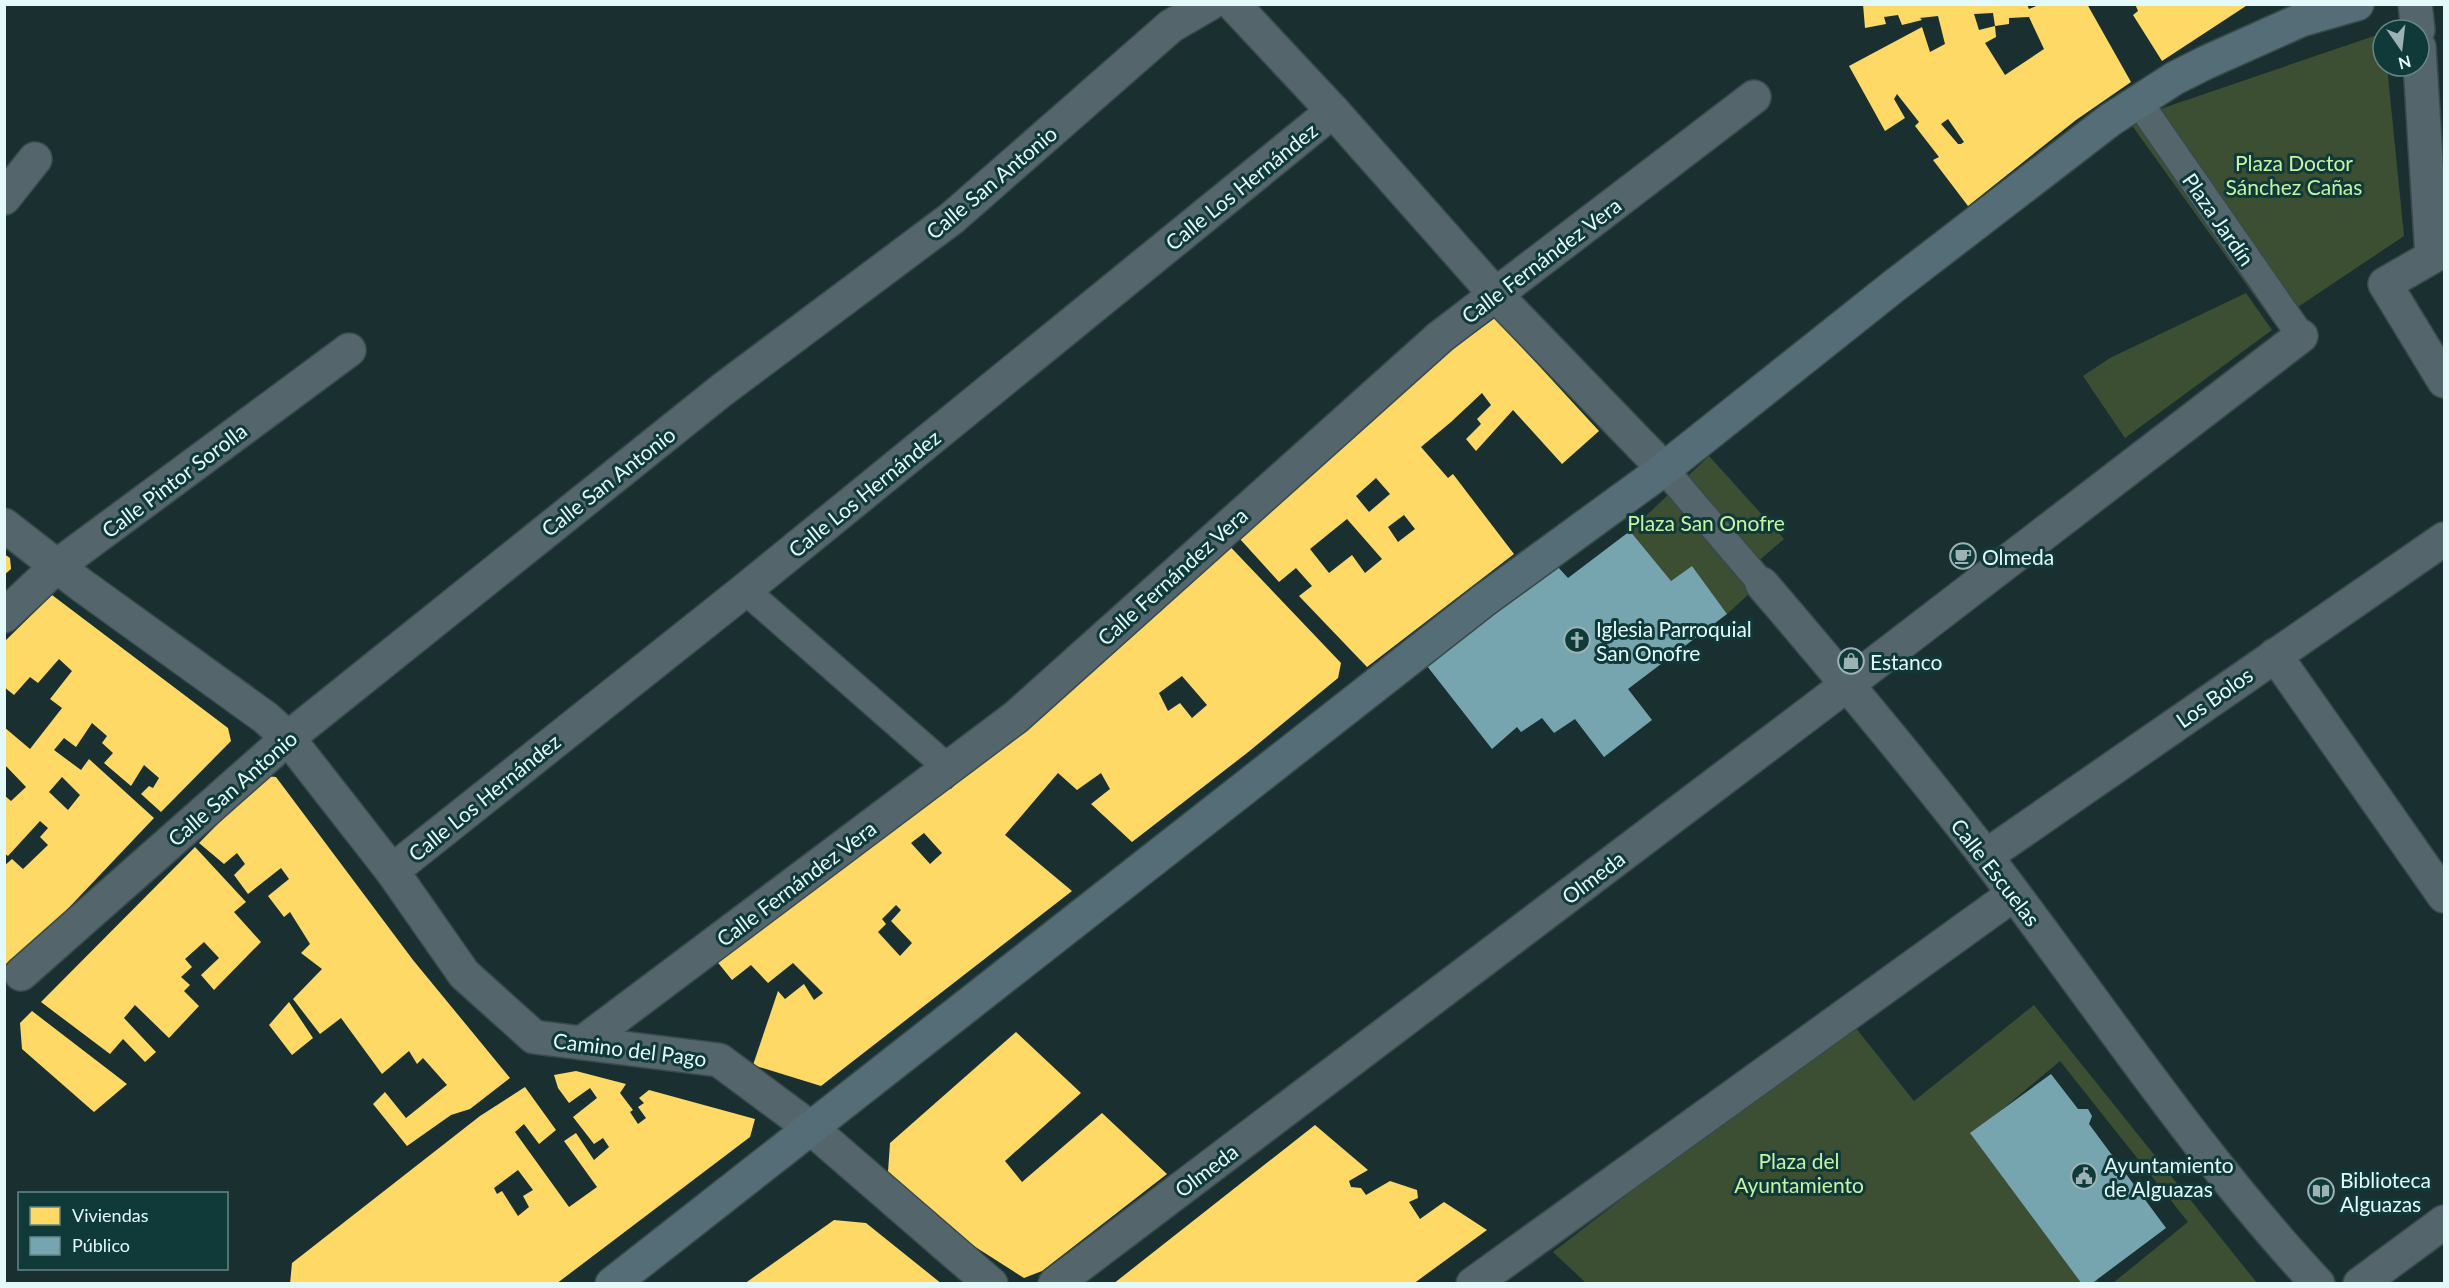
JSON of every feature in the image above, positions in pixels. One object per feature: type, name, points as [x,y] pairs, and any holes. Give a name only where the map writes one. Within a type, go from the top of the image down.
[{"type":"main road","points":[[612,1284],[1483,601],[1664,469],[1885,293],[2138,101],[2175,78],[2298,12],[2357,4]]},
{"type":"street","name":"Calle San Antonio","points":[[21,974],[277,728],[952,218],[1171,26],[1209,4]]},
{"type":"street","points":[[1233,4],[1333,111],[1496,295],[1664,469]]},
{"type":"street","points":[[2422,78],[2438,257],[2385,284],[2445,381]]},
{"type":"street","name":"Calle Fernández Vera","points":[[582,1043],[1016,717],[1440,337],[1754,97]]},
{"type":"street","name":"Plaza Jardín","points":[[2138,101],[2301,336]]},
{"type":"street","name":"Calle Los Hernández","points":[[392,871],[745,590],[1333,111]]},
{"type":"street","points":[[4,198],[36,159]]},
{"type":"street","name":"Olmeda","points":[[1055,1284],[1848,684],[2301,336]]},
{"type":"street","name":"Calle Pintor Sorolla","points":[[4,616],[57,566],[348,350]]},
{"type":"street","name":"Calle Escuelas","points":[[1664,469],[1848,684],[1986,856],[2171,1107],[2318,1284]]},
{"type":"street","name":"Camino del Pago","points":[[4,525],[277,728],[392,871],[464,974],[534,1037],[718,1060],[812,1129],[991,1284]]},
{"type":"street","name":"Los Bolos","points":[[1986,856],[2445,539]]},
{"type":"street","points":[[745,590],[949,769]]},
{"type":"street","points":[[2274,655],[2445,896]]},
{"type":"street","points":[[1473,1284],[2014,894]]},
{"type":"street","points":[[2360,1284],[2445,1222]]},
{"type":"green space","name":"Plaza Doctor Sánchez Cañas","points":[[2371,37],[2371,78],[2388,78],[2404,236],[2274,323],[2128,120]]},
{"type":"green space","points":[[2246,293],[2272,330],[2125,438],[2083,376],[2110,358]]},
{"type":"green space","name":"Plaza San Onofre","points":[[1709,456],[1784,539],[1756,563],[1751,592],[1727,614],[1692,566],[1671,581],[1630,531]]},
{"type":"green space","name":"Plaza del Ayuntamiento","points":[[2034,1005],[2257,1283],[2113,1283],[2188,1222],[2060,1061],[1980,1128],[2099,1283],[1586,1283],[1553,1252],[1851,1022],[1914,1101]]},
{"type":"building: Viviendas","points":[[1863,4],[2027,4],[2029,9],[2041,4],[2087,4],[2131,82],[2076,120],[1968,206],[1933,160],[1939,157],[1915,126],[1919,122],[1897,94],[1894,99],[1905,118],[1885,131],[1849,66],[1922,27],[1930,52],[1945,44],[1938,16],[1920,18],[1922,20],[1902,25],[1898,15],[1884,17],[1886,24],[1865,28]],"holes":[[[1993,13],[1995,26],[1979,30],[1974,14]],[[2029,17],[2044,49],[2005,75],[1985,43],[1996,37],[1995,26],[2009,24],[2009,18]],[[1948,119],[1964,142],[1958,144],[1941,124]]]},
{"type":"building: Viviendas","points":[[2135,4],[2249,4],[2162,61],[2133,15],[2138,11]]},
{"type":"building: Viviendas","points":[[1495,318],[1599,431],[1562,464],[1513,410],[1476,451],[1466,439],[1481,424],[1477,419],[1491,405],[1482,393],[1421,447],[1448,478],[1453,474],[1514,554],[1367,667],[1299,596],[1312,586],[1296,568],[1279,582],[1230,528],[1412,378]],"holes":[[[1376,478],[1390,494],[1369,512],[1356,496]],[[1404,515],[1415,529],[1398,542],[1388,527]],[[1347,519],[1382,559],[1365,573],[1352,555],[1329,573],[1310,549]]]},
{"type":"building: Viviendas","points":[[1220,536],[1341,663],[1338,678],[1247,753],[1132,842],[1091,804],[1110,789],[1101,773],[1077,790],[1058,773],[1005,835],[1072,891],[821,1086],[753,1065],[778,991],[785,999],[804,984],[814,1000],[823,993],[793,963],[768,983],[751,965],[732,980],[715,959],[946,786],[951,789],[1006,727]],"holes":[[[1182,676],[1207,705],[1192,718],[1180,703],[1168,711],[1159,693]],[[924,833],[942,853],[930,864],[911,843]],[[896,905],[901,910],[891,921],[912,943],[900,956],[878,932],[886,924],[882,919]]]},
{"type":"building: Viviendas","points":[[4,554],[10,558],[11,569],[4,575]]},
{"type":"building: Viviendas","points":[[52,595],[228,728],[231,741],[161,812],[141,794],[149,786],[153,788],[159,778],[144,765],[131,786],[104,763],[113,753],[102,743],[107,736],[92,723],[76,747],[64,738],[54,750],[81,770],[89,759],[154,818],[4,976],[4,866],[12,859],[23,869],[48,845],[40,837],[48,828],[40,821],[8,856],[4,853],[4,795],[11,801],[26,787],[4,764],[4,727],[30,749],[62,708],[50,699],[72,671],[59,659],[38,683],[30,677],[14,695],[4,687],[4,642]],"holes":[[[62,777],[80,795],[68,810],[49,792]]]},
{"type":"building: Viviendas","points":[[265,776],[276,777],[413,960],[510,1078],[470,1109],[451,1115],[407,1146],[373,1104],[385,1092],[406,1118],[447,1085],[423,1058],[417,1064],[409,1051],[382,1074],[341,1018],[320,1034],[293,999],[322,969],[301,953],[310,944],[290,912],[284,917],[268,896],[289,879],[281,868],[248,894],[234,875],[245,864],[237,853],[224,864],[199,843]]},
{"type":"building: Viviendas","points":[[195,847],[246,902],[234,912],[261,942],[214,990],[201,975],[219,958],[204,942],[185,959],[192,967],[181,977],[190,985],[184,991],[199,1006],[169,1038],[135,1005],[124,1018],[156,1052],[145,1062],[123,1039],[110,1054],[41,1002]]},
{"type":"building: Viviendas","points":[[289,1002],[313,1038],[292,1055],[269,1025]]},
{"type":"building: Viviendas","points":[[32,1011],[127,1084],[94,1112],[22,1049],[20,1023]]},
{"type":"building: Viviendas","points":[[1016,1032],[1081,1093],[1005,1161],[1022,1182],[1102,1113],[1167,1174],[1042,1271],[1024,1278],[930,1218],[888,1172],[890,1143]]},
{"type":"building: Viviendas","points":[[576,1071],[626,1084],[620,1093],[633,1110],[630,1112],[638,1124],[646,1118],[638,1107],[644,1103],[639,1098],[649,1090],[755,1119],[750,1137],[556,1284],[290,1284],[292,1263],[480,1116],[525,1087],[556,1130],[539,1144],[524,1124],[515,1132],[569,1207],[597,1187],[564,1141],[576,1133],[594,1160],[609,1147],[603,1138],[594,1144],[573,1117],[597,1098],[590,1088],[569,1103],[558,1088],[554,1075]],"holes":[[[518,1170],[533,1190],[523,1196],[529,1207],[518,1216],[502,1191],[497,1194],[494,1188]]]},
{"type":"building: Viviendas","points":[[1315,1125],[1368,1170],[1349,1181],[1351,1187],[1361,1188],[1366,1195],[1390,1181],[1417,1190],[1418,1198],[1409,1202],[1420,1219],[1444,1202],[1487,1230],[1413,1284],[1113,1284]]},
{"type":"building: Viviendas","points":[[834,1220],[866,1223],[942,1284],[744,1284]]},
{"type":"building: Público","name":"Iglesia Parroquial San Onofre","points":[[1630,531],[1671,581],[1692,566],[1727,614],[1628,689],[1652,720],[1604,757],[1575,719],[1554,733],[1542,718],[1521,732],[1517,727],[1492,749],[1427,666],[1557,566],[1568,578]]},
{"type":"building: Público","points":[[2051,1074],[2078,1109],[2088,1109],[2092,1116],[2089,1124],[2166,1228],[2091,1284],[2082,1284],[1970,1133]]},
{"type":"place","name":"Olmeda","points":[[1963,556]]},
{"type":"place","name":"Iglesia Parroquial San Onofre","points":[[1577,640]]},
{"type":"place","name":"Estanco","points":[[1851,661]]},
{"type":"place","name":"Ayuntamiento de Alguazas","points":[[2084,1176]]},
{"type":"place","name":"Biblioteca Alguazas","points":[[2321,1191]]}]
